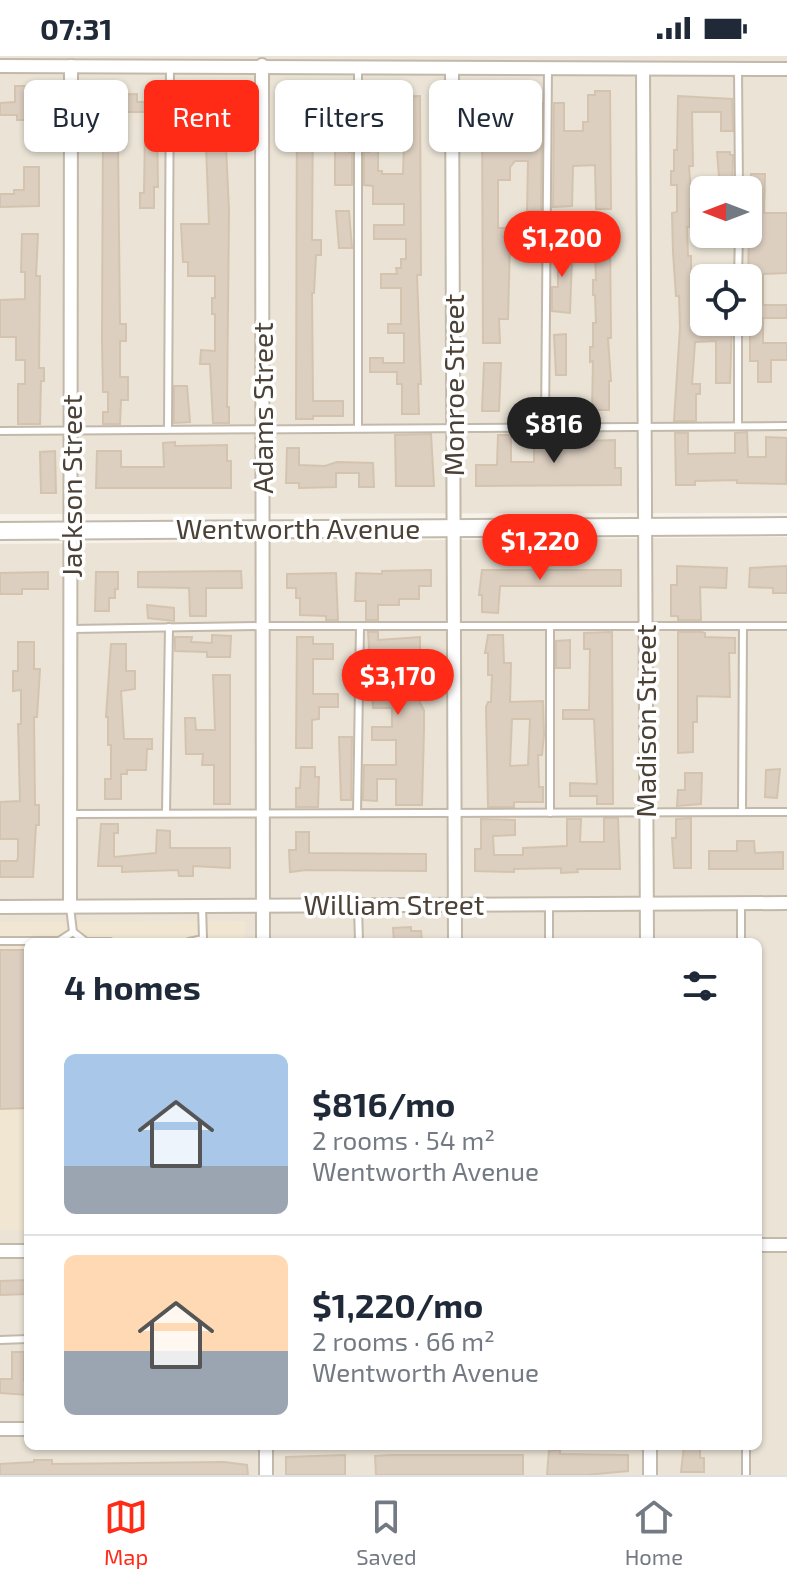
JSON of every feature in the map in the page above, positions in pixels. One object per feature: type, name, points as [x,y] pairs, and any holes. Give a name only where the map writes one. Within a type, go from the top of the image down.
[{"type":"street","name":"Adams Street","points":[[262,65],[263,938]]},
{"type":"street","points":[[0,66],[787,69]]},
{"type":"street","name":"Jackson Street","points":[[70,907],[73,429],[71,66]]},
{"type":"street","name":"Monroe Street","points":[[452,68],[455,938]]},
{"type":"street","name":"Madison Street","points":[[643,69],[647,938]]},
{"type":"street","name":"Wentworth Avenue","points":[[0,531],[787,526]]},
{"type":"street","name":"William Street","points":[[0,907],[787,903]]},
{"type":"street","points":[[762,1245],[787,1245]]},
{"type":"street","points":[[0,1251],[24,1251]]},
{"type":"street","points":[[0,1429],[24,1429]]},
{"type":"street","points":[[266,1450],[266,1475]]},
{"type":"street","points":[[650,1450],[650,1475]]},
{"type":"lane","points":[[168,429],[170,66]]},
{"type":"lane","points":[[358,67],[358,428]]},
{"type":"lane","points":[[545,427],[548,68]]},
{"type":"lane","points":[[738,69],[739,176]]},
{"type":"lane","points":[[738,336],[738,426]]},
{"type":"lane","points":[[0,431],[787,426]]},
{"type":"lane","points":[[742,812],[743,626]]},
{"type":"lane","points":[[72,629],[787,626]]},
{"type":"lane","points":[[166,813],[169,627]]},
{"type":"lane","points":[[357,813],[360,627]]},
{"type":"lane","points":[[550,627],[550,813]]},
{"type":"lane","points":[[71,814],[787,812]]},
{"type":"lane","points":[[741,903],[741,938]]},
{"type":"lane","points":[[549,904],[549,938]]},
{"type":"lane","points":[[358,905],[359,938]]},
{"type":"lane","points":[[202,906],[203,938]]},
{"type":"lane","points":[[70,907],[73,932],[81,938]]},
{"type":"lane","points":[[64,938],[73,932]]},
{"type":"lane","points":[[0,941],[24,941]]},
{"type":"lane","points":[[0,1340],[24,1339]]},
{"type":"lane","points":[[746,1450],[746,1475]]},
{"type":"shaded area","points":[[0,56],[787,56],[787,513],[0,514]]},
{"type":"shaded area","points":[[787,537],[787,1475],[0,1475],[0,544]]},
{"type":"shaded area","points":[[245,921],[245,938],[24,938],[24,1230],[0,1230],[0,922]]},
{"type":"building","points":[[15,86],[24,86],[24,120],[17,120],[17,115],[0,115],[0,103],[15,102]]},
{"type":"building","points":[[595,91],[610,91],[611,209],[596,209],[595,165],[573,166],[572,206],[553,207],[554,103],[564,103],[564,131],[583,131],[583,122],[588,122],[588,95],[595,95]]},
{"type":"building","points":[[128,94],[137,94],[137,102],[144,102],[144,112],[128,112]]},
{"type":"building","points":[[413,96],[420,96],[421,275],[417,275],[421,384],[418,384],[419,414],[402,414],[402,384],[397,384],[397,372],[370,372],[370,358],[383,358],[383,363],[404,363],[404,333],[388,333],[388,324],[401,324],[401,288],[381,288],[381,274],[397,274],[396,268],[401,268],[401,259],[406,259],[406,239],[374,239],[374,225],[404,225],[404,204],[373,204],[373,186],[364,185],[364,152],[378,152],[378,171],[382,174],[403,174],[404,152],[413,152]]},
{"type":"building","points":[[678,96],[732,99],[733,131],[721,131],[721,112],[692,112],[693,166],[689,166],[690,227],[687,227],[688,256],[691,256],[690,336],[732,336],[730,383],[716,383],[716,341],[695,342],[692,384],[700,384],[700,394],[696,394],[696,421],[674,421],[680,328],[672,213],[677,212],[677,185],[671,185],[671,171],[674,171],[674,150],[677,150]]},
{"type":"building","points":[[103,152],[118,152],[120,324],[126,324],[126,341],[120,341],[120,377],[128,377],[128,400],[121,400],[120,424],[103,424],[103,412],[108,412],[108,392],[103,392]]},
{"type":"building","points":[[145,152],[157,152],[158,187],[154,187],[154,208],[140,208],[140,193],[144,193]]},
{"type":"building","points":[[206,152],[226,152],[229,423],[213,423],[210,364],[200,364],[201,350],[215,351],[212,298],[215,298],[215,276],[188,276],[188,262],[183,262],[181,224],[209,224]]},
{"type":"building","points":[[297,152],[313,152],[312,240],[321,240],[321,255],[316,255],[312,293],[313,401],[343,401],[343,416],[296,419]]},
{"type":"building","points":[[335,152],[352,152],[352,185],[335,185]]},
{"type":"building","points":[[482,152],[542,152],[541,211],[527,211],[528,161],[515,161],[510,167],[510,180],[498,180],[498,228],[527,228],[527,240],[510,240],[508,319],[499,319],[500,343],[483,343]]},
{"type":"building","points":[[717,152],[730,152],[733,155],[732,176],[719,176]]},
{"type":"building","points":[[24,167],[39,167],[39,206],[0,207],[0,194],[24,190]]},
{"type":"building","points":[[765,174],[764,213],[787,213],[787,273],[763,274],[763,305],[787,305],[787,318],[763,318],[763,343],[787,343],[787,360],[771,360],[771,382],[758,382],[758,361],[750,361],[750,336],[762,336],[762,264],[748,264],[749,248],[762,248],[762,176],[751,176]]},
{"type":"building","points":[[336,211],[349,211],[352,248],[339,248]]},
{"type":"building","points":[[22,234],[38,234],[39,368],[44,368],[40,424],[18,424],[18,384],[25,384],[25,360],[16,360],[16,337],[0,337],[0,300],[25,299],[25,272],[21,272]]},
{"type":"building","points":[[592,237],[610,237],[609,410],[592,410],[593,361],[590,362],[590,347],[593,347],[593,323],[596,323],[593,280],[596,280]]},
{"type":"building","points":[[554,240],[567,240],[567,257],[572,257],[570,313],[552,311],[552,287],[558,287],[558,255],[552,255]]},
{"type":"building","points":[[566,334],[566,375],[556,375],[554,335]]},
{"type":"building","points":[[484,363],[501,363],[499,411],[482,411]]},
{"type":"building","points":[[174,386],[187,386],[190,422],[174,423]]},
{"type":"building","points":[[747,432],[748,457],[766,457],[766,437],[787,438],[786,484],[737,483],[737,480],[695,481],[695,485],[676,485],[675,433],[688,433],[688,454],[735,453],[735,433]]},
{"type":"building","points":[[560,433],[569,434],[569,437],[585,437],[585,441],[615,440],[615,468],[621,468],[621,485],[476,486],[476,465],[497,465],[498,435],[511,435],[511,462],[534,462],[534,446],[560,446]]},
{"type":"building","points":[[431,434],[434,486],[396,486],[395,435]]},
{"type":"building","points":[[175,442],[175,446],[227,445],[227,461],[231,461],[231,488],[96,488],[97,451],[121,451],[121,467],[164,467],[163,443]]},
{"type":"building","points":[[287,448],[299,448],[299,465],[373,463],[374,487],[359,487],[359,473],[336,473],[336,487],[299,488],[299,483],[286,483]]},
{"type":"building","points":[[55,451],[56,493],[41,493],[40,452]]},
{"type":"building","points":[[677,566],[727,568],[726,588],[700,587],[701,620],[678,620],[678,616],[671,616],[671,585],[677,585]]},
{"type":"building","points":[[787,566],[787,593],[773,593],[773,588],[749,587],[750,568]]},
{"type":"building","points":[[431,570],[431,586],[419,586],[419,599],[399,599],[399,605],[378,605],[378,620],[366,620],[366,601],[355,601],[356,573]]},
{"type":"building","points":[[482,570],[621,570],[621,586],[500,586],[498,613],[482,612],[482,595],[479,595]]},
{"type":"building","points":[[241,571],[242,588],[206,588],[206,616],[190,616],[189,588],[138,587],[138,572]]},
{"type":"building","points":[[48,572],[48,589],[22,589],[22,594],[0,594],[0,573]]},
{"type":"building","points":[[96,572],[118,572],[118,589],[115,589],[115,598],[109,598],[109,611],[95,611]]},
{"type":"building","points":[[336,573],[338,620],[326,620],[326,616],[300,615],[300,598],[296,598],[296,588],[287,588],[287,574]]},
{"type":"building","points":[[147,605],[174,608],[174,621],[148,618]]},
{"type":"building","points":[[368,632],[378,632],[378,640],[420,637],[420,703],[424,710],[422,805],[396,805],[396,779],[377,779],[377,801],[363,800],[364,765],[396,765],[396,740],[372,740],[372,727],[392,727],[392,708],[373,708]]},
{"type":"building","points":[[612,632],[613,804],[597,804],[597,796],[570,796],[570,783],[597,784],[594,719],[563,719],[563,710],[589,710],[590,649],[584,649],[584,633]]},
{"type":"building","points":[[678,632],[702,632],[705,637],[735,638],[735,653],[729,653],[730,697],[697,696],[693,752],[678,753]]},
{"type":"building","points":[[212,635],[231,636],[230,657],[207,657],[207,652],[175,651],[175,637],[192,637],[191,642],[212,643]]},
{"type":"building","points":[[488,635],[503,635],[504,663],[511,663],[510,702],[543,701],[544,735],[542,755],[538,755],[543,802],[514,802],[514,807],[488,807],[486,707],[491,702],[492,675],[488,675],[488,653],[485,653]],"holes":[[[512,719],[530,719],[528,765],[510,766]]]},
{"type":"building","points":[[297,637],[313,637],[313,644],[333,644],[333,659],[313,659],[313,694],[338,694],[338,707],[319,707],[319,719],[312,720],[312,748],[296,748]]},
{"type":"building","points":[[570,640],[570,668],[556,668],[556,641]]},
{"type":"building","points":[[18,642],[34,642],[34,669],[40,669],[37,717],[34,717],[35,805],[39,805],[39,825],[36,825],[33,877],[0,877],[0,861],[17,861],[18,857],[18,839],[0,839],[0,802],[20,801],[18,724],[21,724],[21,690],[13,691],[13,671],[18,671]]},
{"type":"building","points":[[111,644],[126,644],[126,671],[135,671],[135,689],[121,691],[124,739],[152,739],[152,749],[147,749],[146,770],[127,770],[127,774],[121,774],[121,799],[105,799],[105,779],[111,779],[111,745],[108,745],[106,717]]},
{"type":"building","points":[[213,675],[230,675],[230,804],[214,804],[214,765],[202,765],[203,754],[186,754],[185,718],[195,718],[196,730],[215,730]]},
{"type":"building","points":[[339,737],[352,737],[351,800],[341,800]]},
{"type":"building","points":[[301,767],[315,767],[315,777],[319,777],[318,807],[296,807]]},
{"type":"building","points":[[780,769],[777,798],[765,797],[766,770]]},
{"type":"building","points":[[685,773],[702,773],[701,804],[677,806],[678,790],[685,790]]},
{"type":"building","points":[[604,818],[618,818],[620,869],[577,869],[578,872],[561,873],[561,868],[475,871],[475,849],[481,849],[481,819],[515,820],[515,835],[493,836],[494,855],[523,855],[523,848],[567,846],[567,819],[581,819],[580,842],[604,842]]},
{"type":"building","points":[[691,818],[691,868],[674,868],[672,838],[676,838],[676,819]]},
{"type":"building","points":[[101,824],[118,824],[118,833],[114,833],[114,857],[156,853],[157,830],[170,831],[170,848],[230,848],[230,868],[193,866],[193,876],[179,876],[178,870],[122,872],[122,866],[98,866]]},
{"type":"building","points":[[296,832],[309,832],[309,853],[426,854],[426,871],[290,872],[289,850],[296,850]]},
{"type":"building","points":[[737,841],[754,841],[755,853],[783,852],[783,869],[709,869],[709,851],[737,851]]},
{"type":"building","points":[[411,927],[411,931],[421,931],[422,938],[394,938],[393,928]]},
{"type":"building","points":[[0,950],[24,950],[24,1108],[0,1109]]},
{"type":"building","points":[[24,1280],[24,1294],[0,1295],[0,1281]]},
{"type":"building","points":[[12,1352],[24,1352],[24,1395],[0,1393],[0,1379],[12,1379]]},
{"type":"building","points":[[549,1450],[560,1450],[560,1454],[628,1455],[628,1471],[547,1475]]},
{"type":"building","points":[[684,1450],[700,1450],[700,1458],[704,1458],[704,1472],[681,1472]]},
{"type":"building","points":[[345,1455],[345,1475],[286,1475],[286,1457]]},
{"type":"building","points":[[523,1455],[523,1475],[376,1475],[375,1456]]},
{"type":"building","points":[[52,1460],[52,1464],[224,1462],[247,1465],[248,1475],[0,1475],[0,1464]]}]
